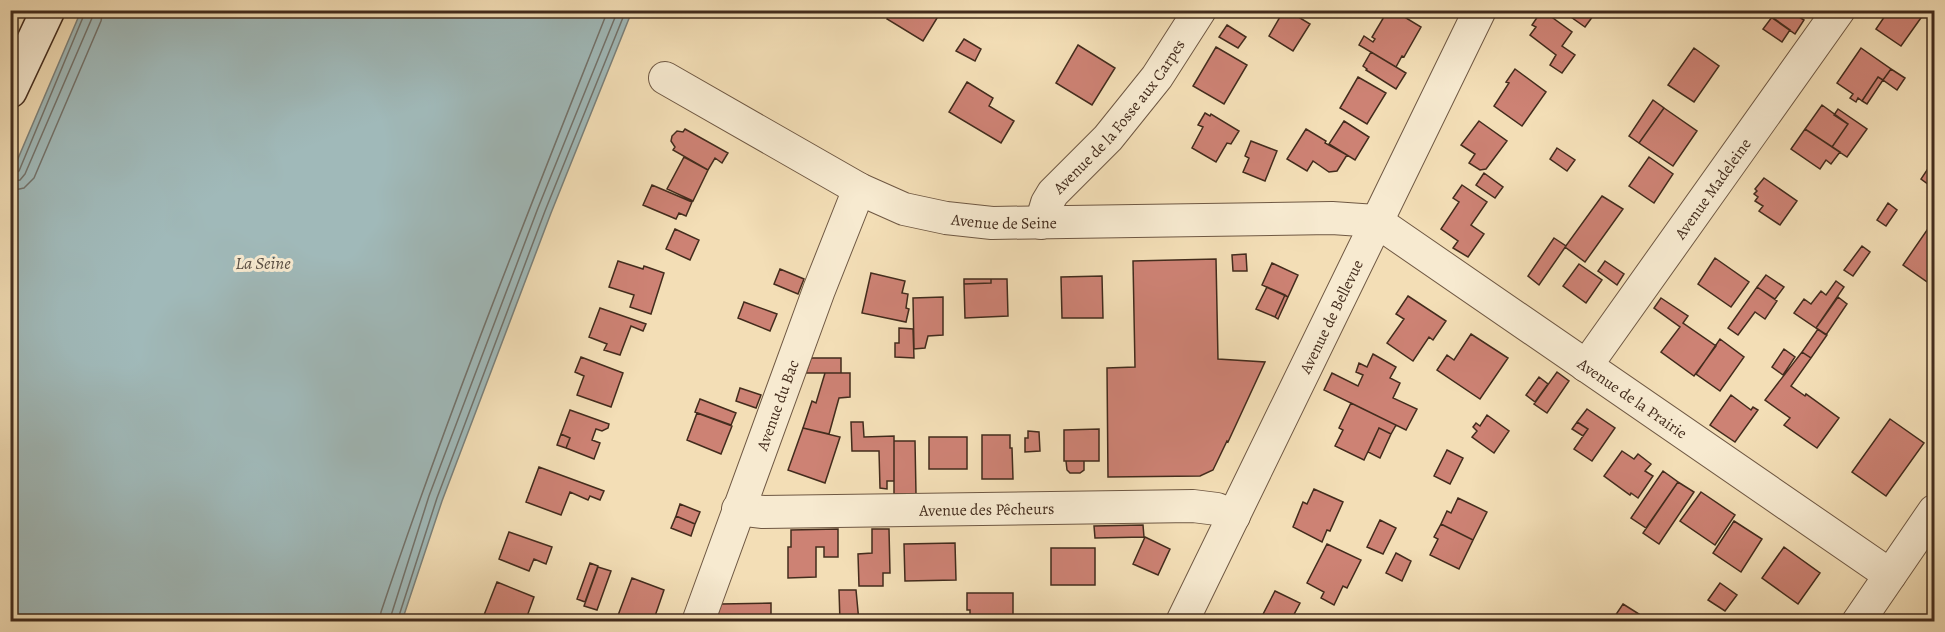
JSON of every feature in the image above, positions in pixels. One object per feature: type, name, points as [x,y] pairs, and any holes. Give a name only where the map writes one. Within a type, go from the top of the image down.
[{"type":"main road","points":[[10,91],[48,10]]},
{"type":"street","name":"Avenue de la Fosse aux Carpes","points":[[1041,223],[1047,203],[1053,193],[1108,138],[1157,78],[1200,10]]},
{"type":"street","name":"Avenue de Bellevue","points":[[1182,621],[1480,10]]},
{"type":"street","name":"Avenue Madeleine","points":[[1586,366],[1839,10]]},
{"type":"street","name":"Avenue de Seine","points":[[665,78],[859,189],[904,209],[946,218],[992,223],[1332,218],[1376,221]]},
{"type":"street","name":"Avenue du Bac","points":[[698,621],[819,290],[859,189]]},
{"type":"street","name":"Avenue de la Prairie","points":[[1376,221],[1890,575]]},
{"type":"street","name":"Avenue des Pêcheurs","points":[[738,509],[763,512],[1193,506],[1217,509],[1234,516]]},
{"type":"street","points":[[1858,621],[1935,512]]},
{"type":"water","name":"La Seine","points":[[81,11],[632,11],[551,213],[442,501],[402,621],[11,621],[11,175]]},
{"type":"building","points":[[892,10],[942,10],[923,41],[887,19]]},
{"type":"building","points":[[1284,10],[1310,24],[1293,51],[1269,36]]},
{"type":"building","points":[[1388,10],[1393,10],[1421,27],[1396,67],[1359,45],[1364,36],[1373,42],[1375,39],[1372,37]]},
{"type":"building","points":[[1542,10],[1572,32],[1562,46],[1575,55],[1562,73],[1550,65],[1556,55],[1530,35],[1536,27],[1532,25]]},
{"type":"building","points":[[1561,10],[1592,10],[1593,16],[1585,27]]},
{"type":"building","points":[[1771,10],[1803,10],[1799,17],[1804,20],[1795,34],[1768,15]]},
{"type":"building","points":[[1889,10],[1918,10],[1923,15],[1901,46],[1876,29]]},
{"type":"building","points":[[1772,17],[1790,30],[1782,42],[1763,29]]},
{"type":"building","points":[[1227,25],[1246,37],[1238,48],[1219,37]]},
{"type":"building","points":[[964,39],[981,49],[975,61],[956,51]]},
{"type":"building","points":[[1078,45],[1115,68],[1092,105],[1056,83]]},
{"type":"building","points":[[1216,47],[1247,65],[1224,104],[1193,86]]},
{"type":"building","points":[[1694,48],[1719,66],[1694,102],[1668,85]]},
{"type":"building","points":[[1861,48],[1891,69],[1883,80],[1878,77],[1862,101],[1858,98],[1856,102],[1850,98],[1853,94],[1837,83]]},
{"type":"building","points":[[1371,52],[1406,73],[1396,89],[1363,66]]},
{"type":"building","points":[[1515,69],[1546,92],[1522,126],[1494,106]]},
{"type":"building","points":[[1891,69],[1905,78],[1897,90],[1883,80]]},
{"type":"building","points":[[1358,77],[1386,93],[1367,124],[1340,108]]},
{"type":"building","points":[[1878,77],[1883,80],[1867,104],[1862,101]]},
{"type":"building","points":[[967,82],[993,98],[989,106],[1014,121],[1001,143],[949,112]]},
{"type":"building","points":[[1653,100],[1664,108],[1639,143],[1629,136]]},
{"type":"building","points":[[1822,105],[1848,124],[1832,147],[1805,129]]},
{"type":"building","points":[[1664,108],[1697,131],[1673,166],[1639,143]]},
{"type":"building","points":[[1838,109],[1867,129],[1847,157],[1832,147],[1848,124],[1834,115]]},
{"type":"building","points":[[1205,113],[1210,116],[1211,114],[1239,131],[1231,144],[1227,143],[1216,162],[1192,148],[1203,127],[1198,125]]},
{"type":"building","points":[[1344,121],[1369,137],[1355,160],[1329,144]]},
{"type":"building","points":[[1479,121],[1507,141],[1486,169],[1480,170],[1469,163],[1475,154],[1461,145]]},
{"type":"building","points":[[685,129],[728,153],[722,163],[715,158],[708,170],[673,150],[675,147],[671,141],[672,136],[677,131],[683,132]]},
{"type":"building","points":[[1306,129],[1347,155],[1337,171],[1329,172],[1313,161],[1307,171],[1287,159]]},
{"type":"building","points":[[1805,129],[1840,152],[1831,164],[1826,160],[1820,169],[1791,149]]},
{"type":"building","points":[[1251,141],[1277,151],[1265,181],[1243,172],[1249,158],[1245,156]]},
{"type":"building","points":[[1557,148],[1575,160],[1567,171],[1550,159]]},
{"type":"building","points":[[684,157],[708,170],[693,201],[667,189]]},
{"type":"building","points":[[1649,157],[1673,174],[1654,203],[1629,186]]},
{"type":"building","points":[[1933,161],[1934,183],[1932,187],[1921,179]]},
{"type":"building","points":[[1484,173],[1503,187],[1495,198],[1476,185]]},
{"type":"building","points":[[1764,178],[1797,201],[1780,225],[1759,211],[1763,206],[1755,201],[1758,197],[1754,194],[1757,191],[1755,189]]},
{"type":"building","points":[[652,185],[692,202],[686,216],[679,213],[676,219],[643,205]]},
{"type":"building","points":[[1462,185],[1487,202],[1471,225],[1484,234],[1468,257],[1453,248],[1458,241],[1441,229],[1459,202],[1453,198]]},
{"type":"building","points":[[1602,196],[1623,209],[1585,262],[1565,247]]},
{"type":"building","points":[[1888,203],[1897,210],[1886,226],[1877,220]]},
{"type":"building","points":[[675,229],[699,240],[690,260],[666,249]]},
{"type":"building","points":[[1927,230],[1934,236],[1933,286],[1903,265]]},
{"type":"building","points":[[1554,238],[1566,246],[1539,285],[1528,276]]},
{"type":"building","points":[[1862,246],[1870,252],[1853,276],[1844,270]]},
{"type":"building","points":[[1246,254],[1247,271],[1233,271],[1232,255]]},
{"type":"building","points":[[1715,258],[1749,282],[1731,307],[1698,284]]},
{"type":"building","points":[[1216,259],[1218,359],[1265,362],[1228,442],[1213,470],[1200,476],[1108,477],[1107,368],[1135,367],[1133,261]]},
{"type":"building","points":[[618,261],[664,273],[651,314],[630,307],[634,295],[609,287]]},
{"type":"building","points":[[1605,261],[1624,274],[1617,285],[1598,271]]},
{"type":"building","points":[[1272,263],[1298,275],[1288,297],[1262,285]]},
{"type":"building","points":[[1579,264],[1602,280],[1586,303],[1563,286]]},
{"type":"building","points":[[780,269],[804,279],[798,294],[774,284]]},
{"type":"building","points":[[871,273],[905,281],[902,293],[908,294],[906,308],[909,309],[906,322],[862,313]]},
{"type":"building","points":[[1766,275],[1784,287],[1775,299],[1757,287]]},
{"type":"building","points":[[1102,276],[1103,318],[1062,318],[1061,277]]},
{"type":"building","points":[[964,279],[991,279],[991,283],[964,284]]},
{"type":"building","points":[[991,279],[1007,279],[1008,316],[965,318],[964,284],[991,283]]},
{"type":"building","points":[[1836,281],[1844,287],[1816,328],[1794,313],[1804,299],[1811,304],[1821,291],[1826,295]]},
{"type":"building","points":[[1267,287],[1285,295],[1275,317],[1256,309]]},
{"type":"building","points":[[1757,287],[1777,301],[1765,319],[1755,312],[1738,335],[1728,328]]},
{"type":"building","points":[[1285,295],[1288,297],[1278,319],[1275,317]]},
{"type":"building","points":[[1408,296],[1446,321],[1433,340],[1429,337],[1413,361],[1387,343],[1404,319],[1396,314]]},
{"type":"building","points":[[943,297],[943,335],[928,336],[925,348],[914,349],[913,298]]},
{"type":"building","points":[[1838,297],[1847,304],[1826,335],[1816,328]]},
{"type":"building","points":[[1661,298],[1688,316],[1683,323],[1716,346],[1694,376],[1661,352],[1680,327],[1654,308]]},
{"type":"building","points":[[744,302],[777,314],[770,331],[738,318]]},
{"type":"building","points":[[600,308],[646,324],[643,331],[631,326],[620,355],[604,350],[607,344],[589,337]]},
{"type":"building","points":[[899,328],[913,329],[914,358],[895,357],[895,343],[899,343]]},
{"type":"building","points":[[1818,329],[1827,335],[1811,358],[1802,352]]},
{"type":"building","points":[[1471,334],[1508,358],[1480,399],[1437,370],[1447,355],[1454,360]]},
{"type":"building","points":[[1720,339],[1744,357],[1720,391],[1696,374]]},
{"type":"building","points":[[1784,349],[1795,357],[1783,375],[1772,367]]},
{"type":"building","points":[[1802,352],[1811,358],[1791,386],[1839,418],[1817,448],[1784,425],[1790,418],[1765,400]]},
{"type":"building","points":[[1373,354],[1396,367],[1390,378],[1400,383],[1393,398],[1417,409],[1406,430],[1324,390],[1332,373],[1358,386],[1363,375],[1356,372],[1359,363],[1367,367]]},
{"type":"building","points":[[581,357],[623,373],[611,407],[577,395],[584,376],[575,372]]},
{"type":"building","points":[[811,358],[841,358],[841,373],[806,373]]},
{"type":"building","points":[[1557,372],[1569,381],[1547,413],[1534,404]]},
{"type":"building","points":[[825,373],[850,373],[850,397],[839,398],[829,434],[803,428],[812,401],[816,403]]},
{"type":"building","points":[[1539,377],[1548,384],[1535,402],[1526,395]]},
{"type":"building","points":[[740,388],[761,395],[756,408],[736,401]]},
{"type":"building","points":[[1731,395],[1751,410],[1753,407],[1758,410],[1735,442],[1710,425]]},
{"type":"building","points":[[700,399],[736,413],[731,425],[695,412]]},
{"type":"building","points":[[1351,403],[1396,425],[1391,434],[1379,428],[1364,460],[1335,446],[1343,430],[1339,428]]},
{"type":"building","points":[[1587,409],[1615,428],[1592,461],[1574,449],[1588,429],[1577,422]]},
{"type":"building","points":[[570,410],[609,424],[608,428],[602,431],[596,429],[592,440],[600,443],[594,459],[566,448],[570,438],[561,434]]},
{"type":"building","points":[[697,413],[732,426],[721,454],[687,440]]},
{"type":"building","points":[[1487,415],[1509,431],[1494,453],[1472,437],[1477,431],[1473,427],[1476,423],[1480,426]]},
{"type":"building","points":[[1890,419],[1924,443],[1886,496],[1852,472]]},
{"type":"building","points":[[851,422],[863,422],[864,437],[894,436],[894,481],[887,481],[887,489],[880,488],[879,451],[852,451]]},
{"type":"building","points":[[1577,422],[1588,429],[1583,436],[1572,429]]},
{"type":"building","points":[[803,428],[840,437],[825,483],[788,470]]},
{"type":"building","points":[[1379,428],[1391,434],[1380,458],[1368,452]]},
{"type":"building","points":[[1099,429],[1099,461],[1064,461],[1064,430]]},
{"type":"building","points":[[1028,431],[1039,432],[1040,451],[1025,452],[1025,438],[1028,438]]},
{"type":"building","points":[[561,434],[570,438],[566,448],[557,445]]},
{"type":"building","points":[[982,435],[1010,435],[1013,479],[982,479]]},
{"type":"building","points":[[929,437],[967,437],[967,469],[929,469]]},
{"type":"building","points":[[894,441],[915,441],[916,494],[894,494]]},
{"type":"building","points":[[1447,450],[1463,458],[1450,484],[1434,476]]},
{"type":"building","points":[[1622,451],[1634,459],[1638,454],[1651,464],[1645,471],[1653,476],[1638,498],[1631,493],[1630,495],[1604,476]]},
{"type":"building","points":[[1066,461],[1084,461],[1084,470],[1080,473],[1070,473],[1067,470]]},
{"type":"building","points":[[539,467],[604,491],[600,500],[590,496],[588,500],[570,492],[561,515],[526,502]]},
{"type":"building","points":[[1663,471],[1678,482],[1646,528],[1631,518]]},
{"type":"building","points":[[1678,482],[1694,492],[1659,544],[1643,533]]},
{"type":"building","points":[[1314,489],[1343,502],[1330,531],[1327,530],[1322,542],[1293,527],[1303,502],[1307,504]]},
{"type":"building","points":[[1701,492],[1735,515],[1715,545],[1680,521]]},
{"type":"building","points":[[1458,498],[1487,512],[1473,540],[1441,524],[1447,511],[1451,513]]},
{"type":"building","points":[[680,504],[700,512],[695,524],[676,516]]},
{"type":"building","points":[[676,516],[695,524],[691,536],[671,528]]},
{"type":"building","points":[[1380,520],[1396,528],[1383,554],[1367,547]]},
{"type":"building","points":[[1734,521],[1762,539],[1741,572],[1713,553]]},
{"type":"building","points":[[1441,524],[1473,540],[1459,569],[1430,555],[1438,539],[1434,537]]},
{"type":"building","points":[[1143,525],[1144,537],[1095,538],[1094,526]]},
{"type":"building","points":[[838,529],[838,557],[824,557],[824,547],[816,547],[816,577],[788,578],[788,547],[791,547],[791,530]]},
{"type":"building","points":[[872,529],[889,529],[890,573],[883,573],[883,586],[859,586],[858,554],[872,553]]},
{"type":"building","points":[[509,532],[552,547],[546,564],[534,559],[529,571],[499,559]]},
{"type":"building","points":[[1145,537],[1170,549],[1158,575],[1133,564]]},
{"type":"building","points":[[955,543],[956,580],[905,581],[904,544]]},
{"type":"building","points":[[1327,544],[1361,560],[1347,588],[1343,586],[1334,605],[1321,598],[1324,592],[1307,583]]},
{"type":"building","points":[[1784,547],[1820,573],[1798,604],[1762,578]]},
{"type":"building","points":[[1051,548],[1095,548],[1095,585],[1051,585]]},
{"type":"building","points":[[1396,553],[1411,561],[1402,581],[1386,573]]},
{"type":"building","points":[[590,563],[598,566],[585,602],[577,599]]},
{"type":"building","points":[[598,567],[611,571],[597,610],[584,606]]},
{"type":"building","points":[[632,578],[664,590],[653,622],[627,622],[617,618]]},
{"type":"building","points":[[497,582],[534,597],[525,622],[503,622],[484,615]]},
{"type":"building","points":[[1720,583],[1737,595],[1725,611],[1708,600]]},
{"type":"building","points":[[839,590],[856,590],[859,622],[840,622]]},
{"type":"building","points":[[1275,591],[1300,603],[1290,622],[1259,622]]},
{"type":"building","points":[[967,593],[1013,593],[1013,622],[970,622]]},
{"type":"building","points":[[771,603],[771,622],[714,622],[721,604]]},
{"type":"building","points":[[1623,604],[1639,614],[1634,622],[1611,622]]},
{"type":"building","points":[[831,617],[831,622],[782,622],[782,618]]}]
